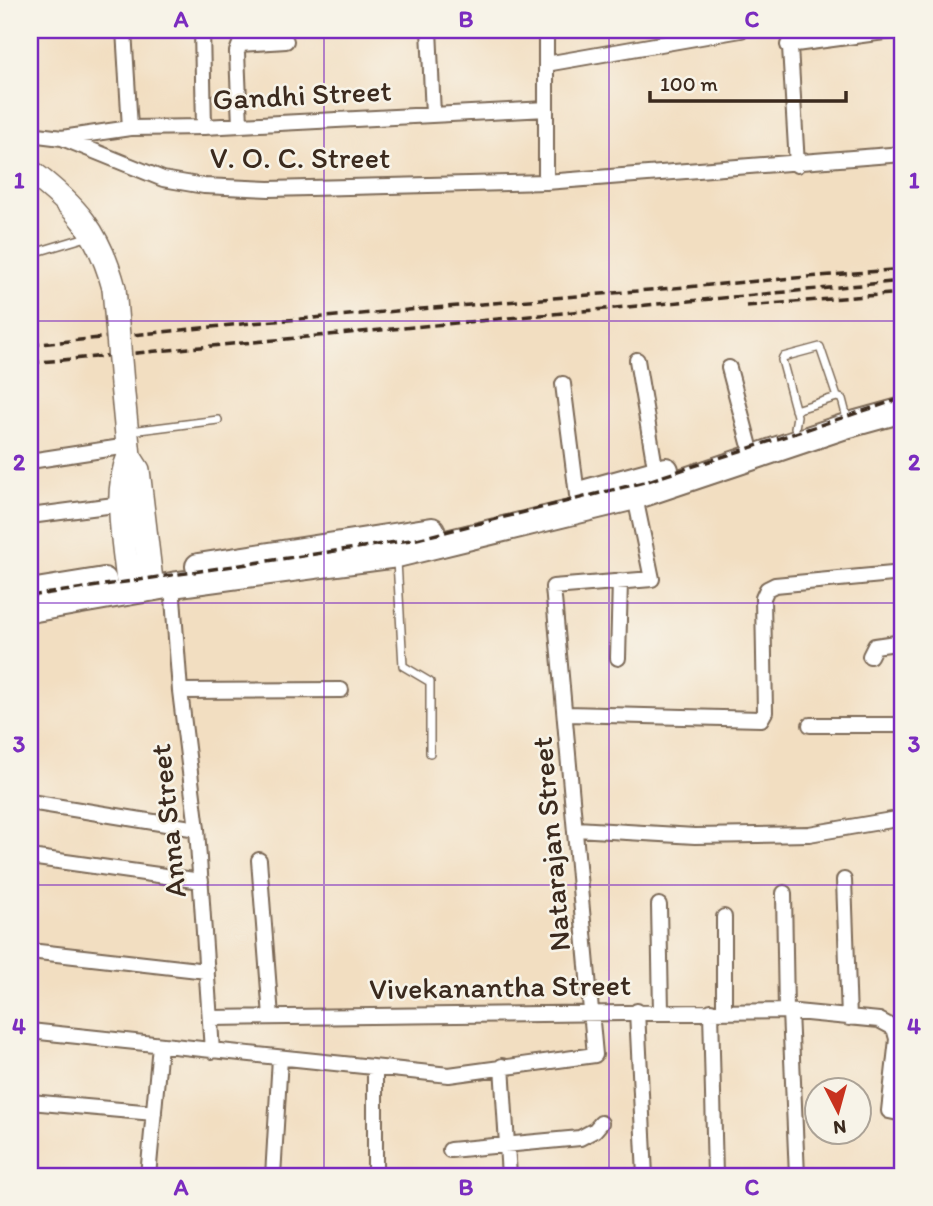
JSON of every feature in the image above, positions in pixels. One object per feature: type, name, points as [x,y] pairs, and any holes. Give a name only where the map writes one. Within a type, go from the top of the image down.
[{"type":"highway","points":[[30,592],[146,583],[397,546],[633,489],[844,411],[903,394]]},
{"type":"highway","points":[[397,546],[577,495],[633,489],[656,473],[749,443],[795,419],[844,411],[903,410]]},
{"type":"highway","points":[[30,610],[146,583]]},
{"type":"main road","points":[[30,155],[53,171],[78,198],[78,211]]},
{"type":"main road","points":[[30,171],[66,205],[78,211],[100,244],[114,288],[128,445],[138,470],[146,583]]},
{"type":"main road","points":[[128,445],[123,471],[122,504],[146,583]]},
{"type":"street","points":[[124,30],[130,128]]},
{"type":"street","points":[[202,30],[204,127]]},
{"type":"street","points":[[429,30],[433,114]]},
{"type":"street","points":[[546,30],[546,181]]},
{"type":"street","points":[[546,64],[741,30]]},
{"type":"street","points":[[797,164],[788,37],[899,30]]},
{"type":"street","points":[[240,125],[237,52],[240,44],[286,41]]},
{"type":"street","name":"Gandhi Street","points":[[62,138],[130,128],[204,127],[546,109]]},
{"type":"street","points":[[30,134],[62,138]]},
{"type":"street","name":"V. O. C. Street","points":[[62,138],[163,179],[204,186],[269,190],[546,181],[903,154]]},
{"type":"street","points":[[637,360],[656,473]]},
{"type":"street","points":[[729,368],[749,443]]},
{"type":"street","points":[[563,384],[577,495]]},
{"type":"street","points":[[30,461],[128,445]]},
{"type":"street","points":[[618,659],[620,581],[652,579],[633,489]]},
{"type":"street","points":[[30,516],[122,504]]},
{"type":"street","points":[[567,714],[754,721],[761,719],[765,712],[763,598],[767,589],[775,585],[903,573]]},
{"type":"street","name":"Natarajan Street","points":[[502,1066],[595,1055],[567,714],[553,587],[620,581]]},
{"type":"street","name":"Anna Street","points":[[146,583],[180,691],[197,829],[212,1051]]},
{"type":"street","points":[[870,656],[875,646],[903,642]]},
{"type":"street","points":[[180,691],[261,693],[341,690]]},
{"type":"street","points":[[810,725],[903,725]]},
{"type":"street","points":[[30,802],[197,829]]},
{"type":"street","points":[[576,829],[695,836],[809,834],[903,818]]},
{"type":"street","points":[[30,857],[201,881]]},
{"type":"street","points":[[259,860],[271,1017]]},
{"type":"street","points":[[844,880],[849,1018]]},
{"type":"street","points":[[784,893],[797,1176]]},
{"type":"street","points":[[659,905],[661,1011]]},
{"type":"street","points":[[715,1176],[717,1011],[724,917]]},
{"type":"street","points":[[30,951],[207,971]]},
{"type":"street","name":"Vivekanantha Street","points":[[210,1018],[592,1011],[788,1011],[887,1022],[894,1028],[897,1039],[889,1111],[903,1114]]},
{"type":"street","points":[[637,1011],[645,1176]]},
{"type":"street","points":[[30,1031],[449,1076],[502,1066],[509,1176]]},
{"type":"street","points":[[148,1176],[160,1045]]},
{"type":"street","points":[[273,1176],[280,1058]]},
{"type":"street","points":[[375,1068],[375,1176]]},
{"type":"street","points":[[30,1102],[154,1113]]},
{"type":"street","points":[[450,1150],[580,1138],[595,1130],[601,1123]]},
{"type":"lane","points":[[30,254],[94,235]]},
{"type":"lane","points":[[795,419],[783,357],[820,347],[844,411]]},
{"type":"lane","points":[[128,445],[218,420]]},
{"type":"lane","points":[[397,546],[402,666],[430,682],[430,753]]},
{"type":"railway","points":[[30,345],[252,323],[903,269]]},
{"type":"railway","points":[[30,363],[903,281]]},
{"type":"railway","points":[[746,306],[903,293]]},
{"type":"railway","points":[[30,596],[417,539],[648,481],[903,398]]}]
